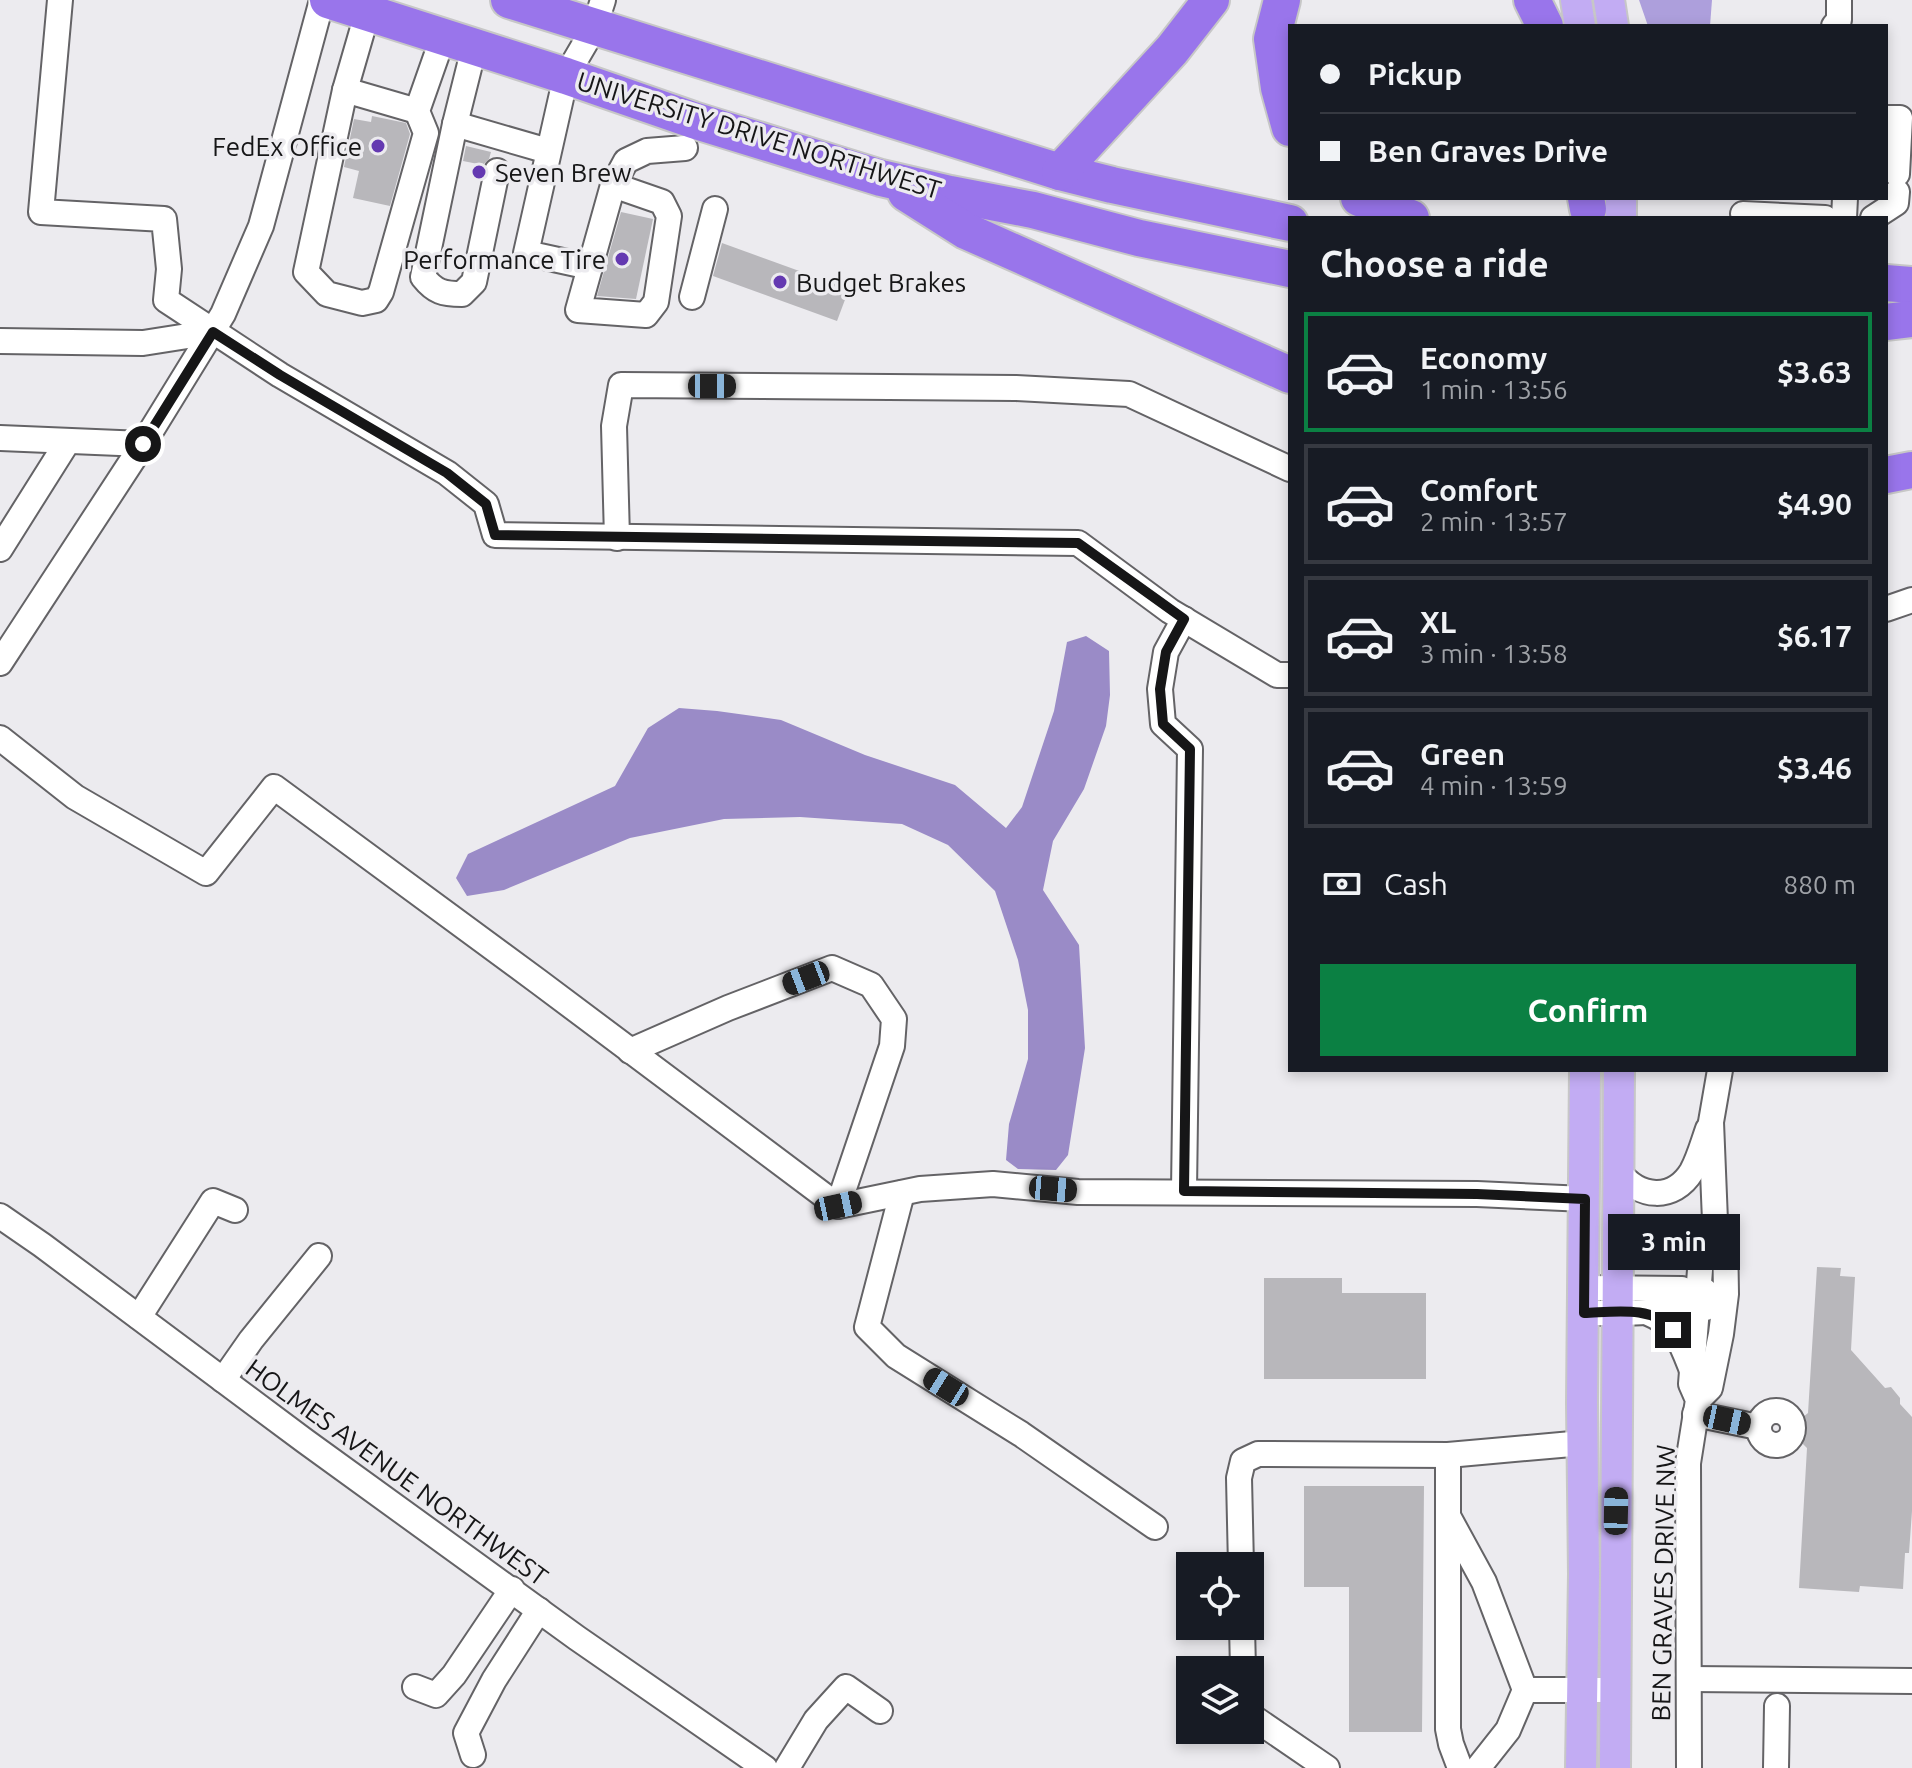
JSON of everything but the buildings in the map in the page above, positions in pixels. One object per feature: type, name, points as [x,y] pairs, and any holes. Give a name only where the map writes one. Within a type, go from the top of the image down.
[{"type":"highway","name":"UNIVERSITY DRIVE NORTHWEST","points":[[325,0],[881,178],[1033,210],[1139,238],[1288,269]]},
{"type":"highway","name":"UNIVERSITY DRIVE NORTHWEST","points":[[509,0],[599,14],[1060,172],[1288,223]]},
{"type":"highway","points":[[1060,172],[1172,50],[1211,0]]},
{"type":"highway","points":[[1282,0],[1272,39],[1279,88],[1288,121]]},
{"type":"highway","points":[[1532,0],[1544,24]]},
{"type":"highway","points":[[881,178],[966,231],[1288,374]]},
{"type":"highway","points":[[1364,200],[1406,216]]},
{"type":"highway","points":[[1888,283],[1912,285]]},
{"type":"highway","points":[[1888,322],[1912,319]]},
{"type":"highway","points":[[1888,335],[1912,336]]},
{"type":"highway","points":[[1888,475],[1912,470]]},
{"type":"main road","points":[[1576,0],[1580,24]]},
{"type":"main road","points":[[1609,0],[1613,24]]},
{"type":"main road","points":[[1581,1768],[1585,1072]]},
{"type":"main road","points":[[1615,1768],[1628,1304],[1619,1172],[1619,1072]]},
{"type":"street","points":[[60,0],[41,212],[164,219],[169,269],[166,300],[280,375],[447,473],[486,504],[495,535],[1078,543],[1184,619],[1277,675],[1288,675]]},
{"type":"street","points":[[0,663],[143,444],[223,314],[261,226],[325,0]]},
{"type":"street","points":[[1836,24],[1839,20],[1839,0]]},
{"type":"street","points":[[367,14],[345,90],[306,272],[327,294],[362,303],[376,300],[381,292],[426,133],[417,111]]},
{"type":"street","points":[[590,267],[526,253],[566,76],[599,14]]},
{"type":"street","points":[[417,111],[458,42]]},
{"type":"street","points":[[458,42],[455,124],[423,277],[432,289],[462,294],[474,282],[501,154]]},
{"type":"street","points":[[345,90],[417,111]]},
{"type":"street","points":[[1876,216],[1896,203],[1900,118],[1888,118]]},
{"type":"street","points":[[455,124],[501,154],[548,151]]},
{"type":"street","points":[[613,185],[662,202],[669,216],[656,302],[646,315],[578,310],[613,185],[626,161],[647,151],[685,148]]},
{"type":"street","points":[[1743,214],[1798,207],[1820,216]]},
{"type":"street","points":[[692,297],[715,209]]},
{"type":"street","points":[[0,341],[143,343],[213,332]]},
{"type":"street","points":[[617,538],[614,426],[621,385],[1016,388],[1129,394],[1288,468]]},
{"type":"street","points":[[1,440],[143,444]]},
{"type":"street","points":[[0,549],[68,441]]},
{"type":"street","points":[[1888,608],[1912,600]]},
{"type":"street","points":[[1184,619],[1166,652],[1160,689],[1163,724],[1190,749],[1184,1191]]},
{"type":"street","points":[[0,738],[75,797],[206,873],[274,787],[838,1206],[920,1189],[993,1184],[1078,1192],[1477,1194],[1585,1199]]},
{"type":"street","points":[[630,1051],[728,1008],[832,968],[871,985],[894,1019],[892,1046],[838,1206]]},
{"type":"street","name":"BEN GRAVES DRIVE NW","points":[[1696,1407],[1710,1388],[1725,1309],[1725,1234],[1715,1221],[1711,1122],[1720,1072]]},
{"type":"street","points":[[1619,1172],[1627,1182],[1649,1193],[1673,1189],[1692,1170],[1711,1122]]},
{"type":"street","points":[[902,1193],[867,1327],[896,1356],[1021,1434],[1155,1527]]},
{"type":"street","points":[[139,1317],[213,1201],[235,1210]]},
{"type":"street","name":"HOLMES AVENUE NORTHWEST","points":[[0,1216],[539,1610],[765,1768]]},
{"type":"street","name":"BEN GRAVES DRIVE NW","points":[[1689,1768],[1688,1463],[1696,1407],[1691,1384],[1703,1232],[1715,1221]]},
{"type":"street","points":[[223,1380],[319,1256]]},
{"type":"street","points":[[1584,1300],[1683,1304],[1699,1296],[1726,1270]]},
{"type":"street","points":[[1628,1304],[1682,1289],[1699,1296],[1721,1334]]},
{"type":"street","points":[[1628,1304],[1663,1320],[1673,1330],[1692,1370]]},
{"type":"street","points":[[1696,1407],[1758,1427]]},
{"type":"street","points":[[1241,1552],[1239,1478],[1243,1461],[1258,1454],[1448,1455],[1583,1443]]},
{"type":"street","points":[[1448,1455],[1448,1729],[1460,1768]]},
{"type":"street","points":[[1448,1516],[1484,1582],[1525,1690],[1508,1730],[1478,1768]]},
{"type":"street","points":[[415,1687],[436,1695],[454,1675],[512,1589]]},
{"type":"street","points":[[473,1755],[466,1733],[494,1680],[539,1610]]},
{"type":"street","points":[[1689,1679],[1912,1681]]},
{"type":"street","points":[[787,1768],[816,1720],[846,1687],[880,1711]]},
{"type":"street","points":[[1525,1690],[1615,1690]]},
{"type":"street","points":[[1776,1768],[1777,1706]]},
{"type":"street","points":[[1264,1725],[1327,1768]]},
{"type":"shaded area","points":[[1639,0],[1712,0],[1710,24],[1647,24]]},
{"type":"shaded area","points":[[1086,636],[1109,651],[1110,695],[1106,726],[1084,789],[1053,841],[1043,890],[1079,945],[1085,1048],[1068,1155],[1056,1170],[1018,1169],[1006,1160],[1009,1124],[1028,1059],[1028,1010],[1018,960],[995,891],[948,845],[902,824],[800,817],[724,819],[630,838],[504,890],[467,896],[456,878],[468,854],[615,786],[648,728],[679,708],[781,720],[865,755],[955,785],[1006,828],[1022,807],[1054,711],[1067,642]]},
{"type":"place","name":"FedEx Office","points":[[378,146]]},
{"type":"place","name":"Seven Brew","points":[[479,172]]},
{"type":"place","name":"Performance Tire","points":[[622,259]]},
{"type":"place","name":"Budget Brakes","points":[[780,282]]},
{"type":"route","points":[[143,444],[213,332],[447,473],[486,504],[495,535],[1078,543],[1184,619],[1166,652],[1160,689],[1163,724],[1190,749],[1184,1191],[1477,1194],[1585,1199],[1584,1313],[1648,1313],[1669,1324],[1673,1330]]}]
